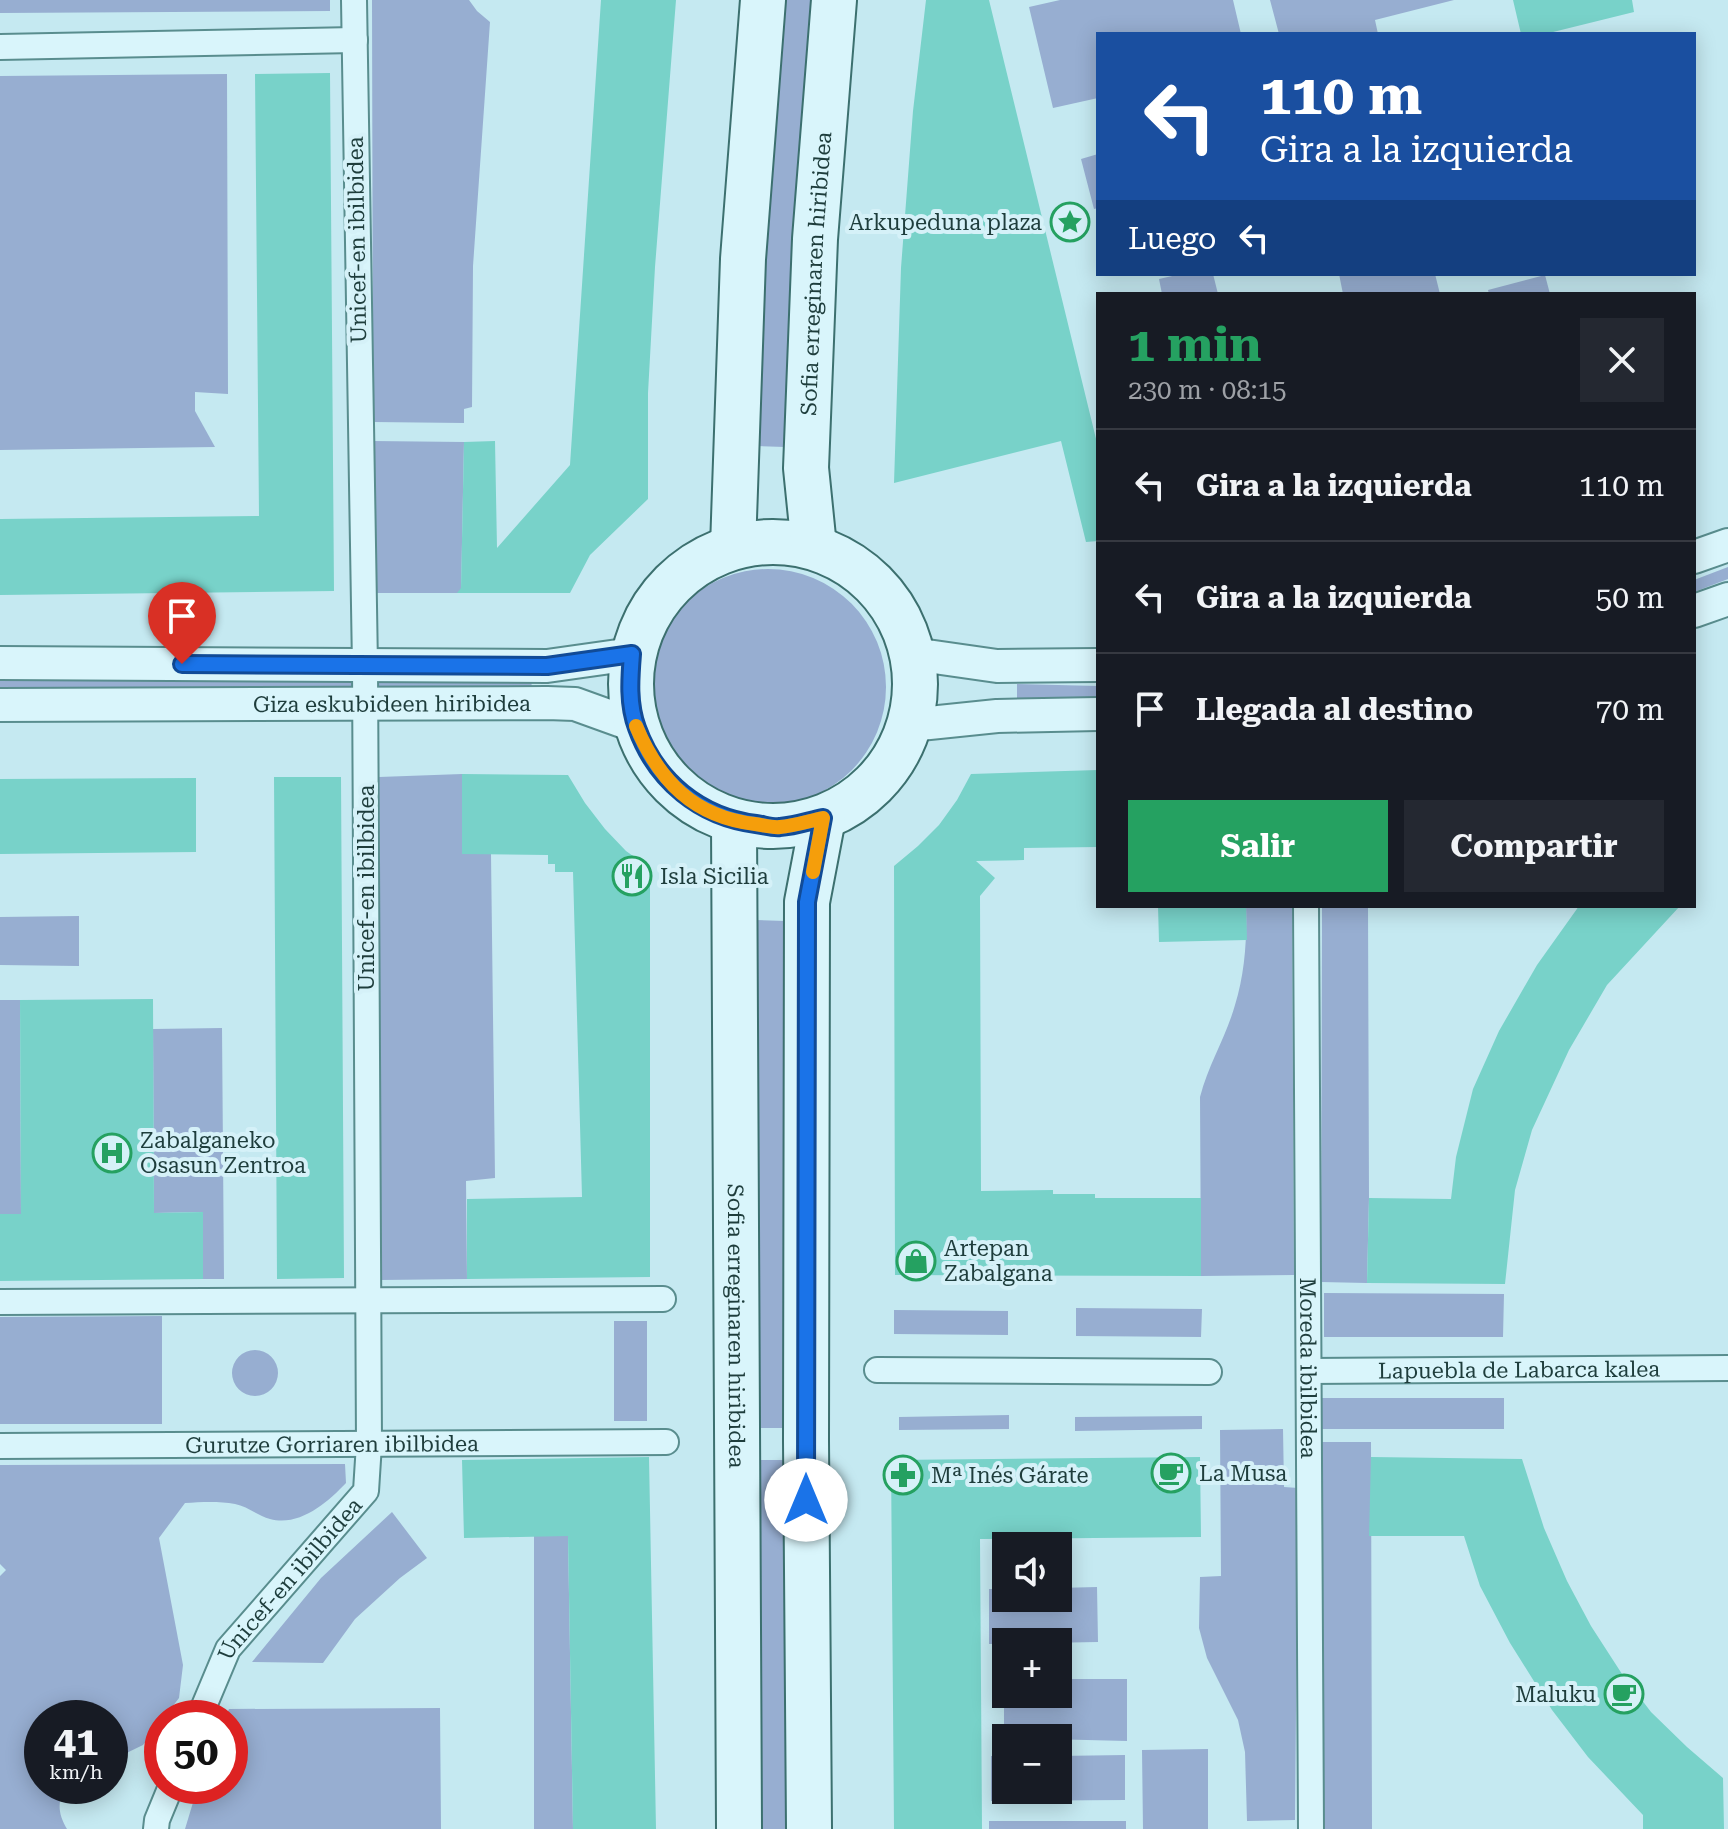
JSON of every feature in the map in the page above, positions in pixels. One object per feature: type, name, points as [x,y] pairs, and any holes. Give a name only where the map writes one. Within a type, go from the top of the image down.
[{"type":"main road","points":[[733,547],[743,259],[763,0]]},
{"type":"main road","name":"Sofia erreginaren hiribidea","points":[[814,547],[806,468],[807,438],[815,239],[834,0]]},
{"type":"main road","points":[[777,541],[814,547],[849,563],[878,587],[901,618],[913,654],[916,690],[910,725],[891,765],[861,797],[823,818],[779,827],[734,822],[701,808],[672,786],[650,758],[636,726],[630,691],[632,654],[646,617],[670,585],[702,560],[733,547],[777,541]]},
{"type":"main road","points":[[809,1829],[807,902],[823,818]]},
{"type":"main road","name":"Sofia erreginaren hiribidea","points":[[734,822],[739,1829]]},
{"type":"street","name":"Unicef-en ibilbidea","points":[[207,1700],[228,1649],[366,1491],[369,1444],[365,666],[354,0]]},
{"type":"street","points":[[0,47],[355,40]]},
{"type":"street","points":[[1696,556],[1728,545]]},
{"type":"street","points":[[1696,610],[1728,599]]},
{"type":"street","name":"Giza eskubideen hiribidea","points":[[0,663],[547,666],[632,654]]},
{"type":"street","points":[[913,654],[997,666],[1096,665]]},
{"type":"street","name":"Giza eskubideen hiribidea","points":[[0,705],[575,704],[636,726]]},
{"type":"street","points":[[910,725],[997,716],[1096,714]]},
{"type":"street","name":"Moreda ibilbidea","points":[[1306,908],[1311,1829]]},
{"type":"street","points":[[0,1302],[663,1299]]},
{"type":"street","name":"Lapuebla de Labarca kalea","points":[[1309,1371],[1728,1368]]},
{"type":"street","points":[[877,1370],[1209,1372]]},
{"type":"street","name":"Gurutze Gorriaren ibilbidea","points":[[0,1446],[666,1442]]},
{"type":"street","points":[[156,1829],[164,1804]]},
{"type":"shaded area","points":[[0,0],[330,0],[330,11],[0,13]]},
{"type":"shaded area","points":[[372,0],[469,0],[490,22],[473,266],[472,407],[464,409],[464,423],[373,422]]},
{"type":"shaded area","points":[[781,0],[813,0],[785,447],[756,446]]},
{"type":"shaded area","points":[[1060,0],[1233,0],[1241,32],[1096,32],[1096,98],[1053,108],[1029,7]]},
{"type":"shaded area","points":[[1270,0],[1454,0],[1375,20],[1378,32],[1278,32]]},
{"type":"shaded area","points":[[227,74],[228,394],[195,392],[195,411],[215,447],[0,450],[0,76]]},
{"type":"shaded area","points":[[1096,155],[1096,208],[1094,209],[1081,159]]},
{"type":"shaded area","points":[[1214,276],[1218,292],[1162,292],[1159,279]]},
{"type":"shaded area","points":[[1339,276],[1436,276],[1440,292],[1343,292]]},
{"type":"shaded area","points":[[1545,276],[1549,292],[1488,292]]},
{"type":"shaded area","points":[[372,441],[464,442],[461,593],[374,593]]},
{"type":"shaded area","points":[[1728,567],[1728,579],[1696,591],[1696,579]]},
{"type":"shaded area","points":[[768,569],[813,578],[851,604],[877,642],[886,687],[877,732],[851,770],[813,796],[768,805],[723,796],[685,770],[659,732],[650,687],[659,642],[685,604],[723,578]]},
{"type":"shaded area","points":[[531,677],[532,690],[0,696],[0,680]]},
{"type":"shaded area","points":[[1017,684],[1096,686],[1096,704],[1017,701]]},
{"type":"shaded area","points":[[462,774],[491,854],[495,1178],[466,1181],[467,1279],[381,1280],[379,777]]},
{"type":"shaded area","points":[[1246,908],[1292,908],[1294,1275],[1201,1276],[1200,1097],[1238,993]]},
{"type":"shaded area","points":[[1322,908],[1368,908],[1367,1283],[1321,1282]]},
{"type":"shaded area","points":[[79,916],[79,966],[0,965],[0,917]]},
{"type":"shaded area","points":[[756,920],[785,921],[787,1428],[757,1428]]},
{"type":"shaded area","points":[[0,1000],[20,1000],[21,1214],[0,1214]]},
{"type":"shaded area","points":[[222,1028],[224,1279],[203,1279],[203,1212],[154,1213],[153,1029]]},
{"type":"shaded area","points":[[1324,1293],[1504,1294],[1503,1337],[1324,1337]]},
{"type":"shaded area","points":[[1076,1308],[1202,1309],[1201,1337],[1076,1336]]},
{"type":"shaded area","points":[[894,1310],[1008,1311],[1008,1335],[894,1334]]},
{"type":"shaded area","points":[[162,1316],[162,1424],[0,1424],[0,1317]]},
{"type":"shaded area","points":[[614,1321],[647,1321],[647,1421],[614,1421]]},
{"type":"shaded area","points":[[255,1350],[271,1357],[278,1373],[271,1389],[255,1396],[239,1389],[232,1373],[239,1357]]},
{"type":"shaded area","points":[[1322,1398],[1504,1398],[1504,1429],[1322,1429]]},
{"type":"shaded area","points":[[1009,1415],[1009,1429],[899,1430],[899,1417]]},
{"type":"shaded area","points":[[1202,1416],[1202,1429],[1075,1431],[1075,1417]]},
{"type":"shaded area","points":[[1283,1429],[1284,1487],[1298,1488],[1295,1820],[1247,1821],[1245,1752],[1238,1720],[1207,1658],[1199,1628],[1200,1577],[1221,1576],[1220,1430]]},
{"type":"shaded area","points":[[1321,1442],[1371,1442],[1372,1829],[1324,1829]]},
{"type":"shaded area","points":[[757,1460],[786,1460],[789,1829],[759,1829]]},
{"type":"shaded area","points":[[345,1464],[346,1483],[312,1512],[302,1516],[281,1521],[235,1504],[185,1503],[159,1538],[183,1665],[177,1700],[144,1700],[143,1745],[128,1752],[128,1700],[24,1700],[24,1804],[60,1804],[67,1829],[0,1829],[0,1576],[6,1570],[0,1564],[0,1465]]},
{"type":"shaded area","points":[[392,1512],[427,1558],[355,1619],[323,1663],[252,1662],[321,1578]]},
{"type":"shaded area","points":[[534,1536],[568,1536],[573,1829],[534,1829]]},
{"type":"shaded area","points":[[1097,1587],[1098,1642],[1072,1642],[1072,1628],[992,1628],[992,1644],[989,1644],[989,1589],[992,1589],[992,1612],[1072,1612],[1072,1588]]},
{"type":"shaded area","points":[[1072,1679],[1127,1679],[1127,1741],[1072,1740],[1072,1724],[1004,1724],[1004,1708],[1072,1708]]},
{"type":"shaded area","points":[[440,1708],[441,1829],[185,1829],[193,1804],[248,1804],[248,1709]]},
{"type":"shaded area","points":[[1208,1749],[1208,1829],[1143,1829],[1142,1750]]},
{"type":"shaded area","points":[[1125,1755],[1125,1800],[1072,1800],[1072,1756]]},
{"type":"shaded area","points":[[992,1756],[992,1801],[991,1801]]},
{"type":"shaded area","points":[[989,1821],[1126,1821],[1126,1829],[989,1829]]},
{"type":"building","points":[[601,0],[676,0],[655,267],[648,393],[648,499],[590,555],[570,593],[457,593],[461,588],[464,442],[495,441],[497,548],[570,465]]},
{"type":"building","points":[[926,0],[989,0],[1096,439],[1096,541],[1086,542],[1061,441],[894,483],[901,268],[913,111]]},
{"type":"building","points":[[1513,0],[1632,0],[1634,12],[1553,32],[1521,32]]},
{"type":"building","points":[[330,73],[334,591],[0,595],[0,519],[259,516],[255,74]]},
{"type":"building","points":[[1096,770],[1096,847],[1024,848],[1024,860],[976,861],[995,878],[980,896],[981,1191],[1053,1190],[1053,1194],[1095,1194],[1095,1198],[1201,1198],[1201,1276],[895,1275],[894,866],[939,825],[971,774]]},
{"type":"building","points":[[462,774],[568,775],[605,829],[626,851],[650,868],[650,1277],[467,1279],[467,1199],[582,1197],[573,872],[555,872],[555,864],[548,864],[548,855],[462,854]]},
{"type":"building","points":[[274,777],[341,777],[344,1278],[277,1279]]},
{"type":"building","points":[[196,778],[196,852],[0,854],[0,779]]},
{"type":"building","points":[[1158,908],[1246,908],[1247,940],[1159,942]]},
{"type":"building","points":[[1578,908],[1678,908],[1607,985],[1569,1050],[1532,1130],[1515,1190],[1505,1284],[1367,1283],[1369,1198],[1451,1199],[1456,1157],[1473,1089],[1499,1031],[1537,965]]},
{"type":"building","points":[[153,999],[154,1213],[203,1212],[203,1279],[0,1281],[0,1214],[21,1214],[20,1000]]},
{"type":"building","points":[[649,1457],[656,1829],[573,1829],[568,1536],[464,1538],[462,1460]]},
{"type":"building","points":[[1200,1457],[1201,1537],[1072,1538],[1072,1532],[992,1532],[992,1539],[980,1539],[982,1829],[894,1829],[891,1460]]},
{"type":"building","points":[[1371,1457],[1522,1459],[1544,1528],[1591,1626],[1651,1712],[1723,1778],[1724,1829],[1643,1829],[1643,1815],[1588,1757],[1552,1710],[1510,1643],[1480,1586],[1464,1536],[1369,1536]]},
{"type":"slow traffic","points":[[636,726],[650,758],[672,786],[701,808],[734,822],[779,827],[823,818],[813,872]]},
{"type":"place","name":"Arkupeduna plaza","points":[[1070,222]]},
{"type":"place","name":"Isla Sicilia","points":[[632,876]]},
{"type":"place","name":"Zabalganeko Osasun Zentroa","points":[[112,1153]]},
{"type":"place","name":"Artepan Zabalgana","points":[[916,1261]]},
{"type":"place","name":"La Musa","points":[[1171,1473]]},
{"type":"place","name":"Mª Inés Gárate","points":[[903,1475]]},
{"type":"place","name":"Maluku","points":[[1624,1694]]},
{"type":"route","points":[[182,664],[547,666],[632,654],[630,691],[636,726],[650,758],[672,786],[701,808],[734,822],[779,827],[823,818],[807,902],[806,1500]]}]
